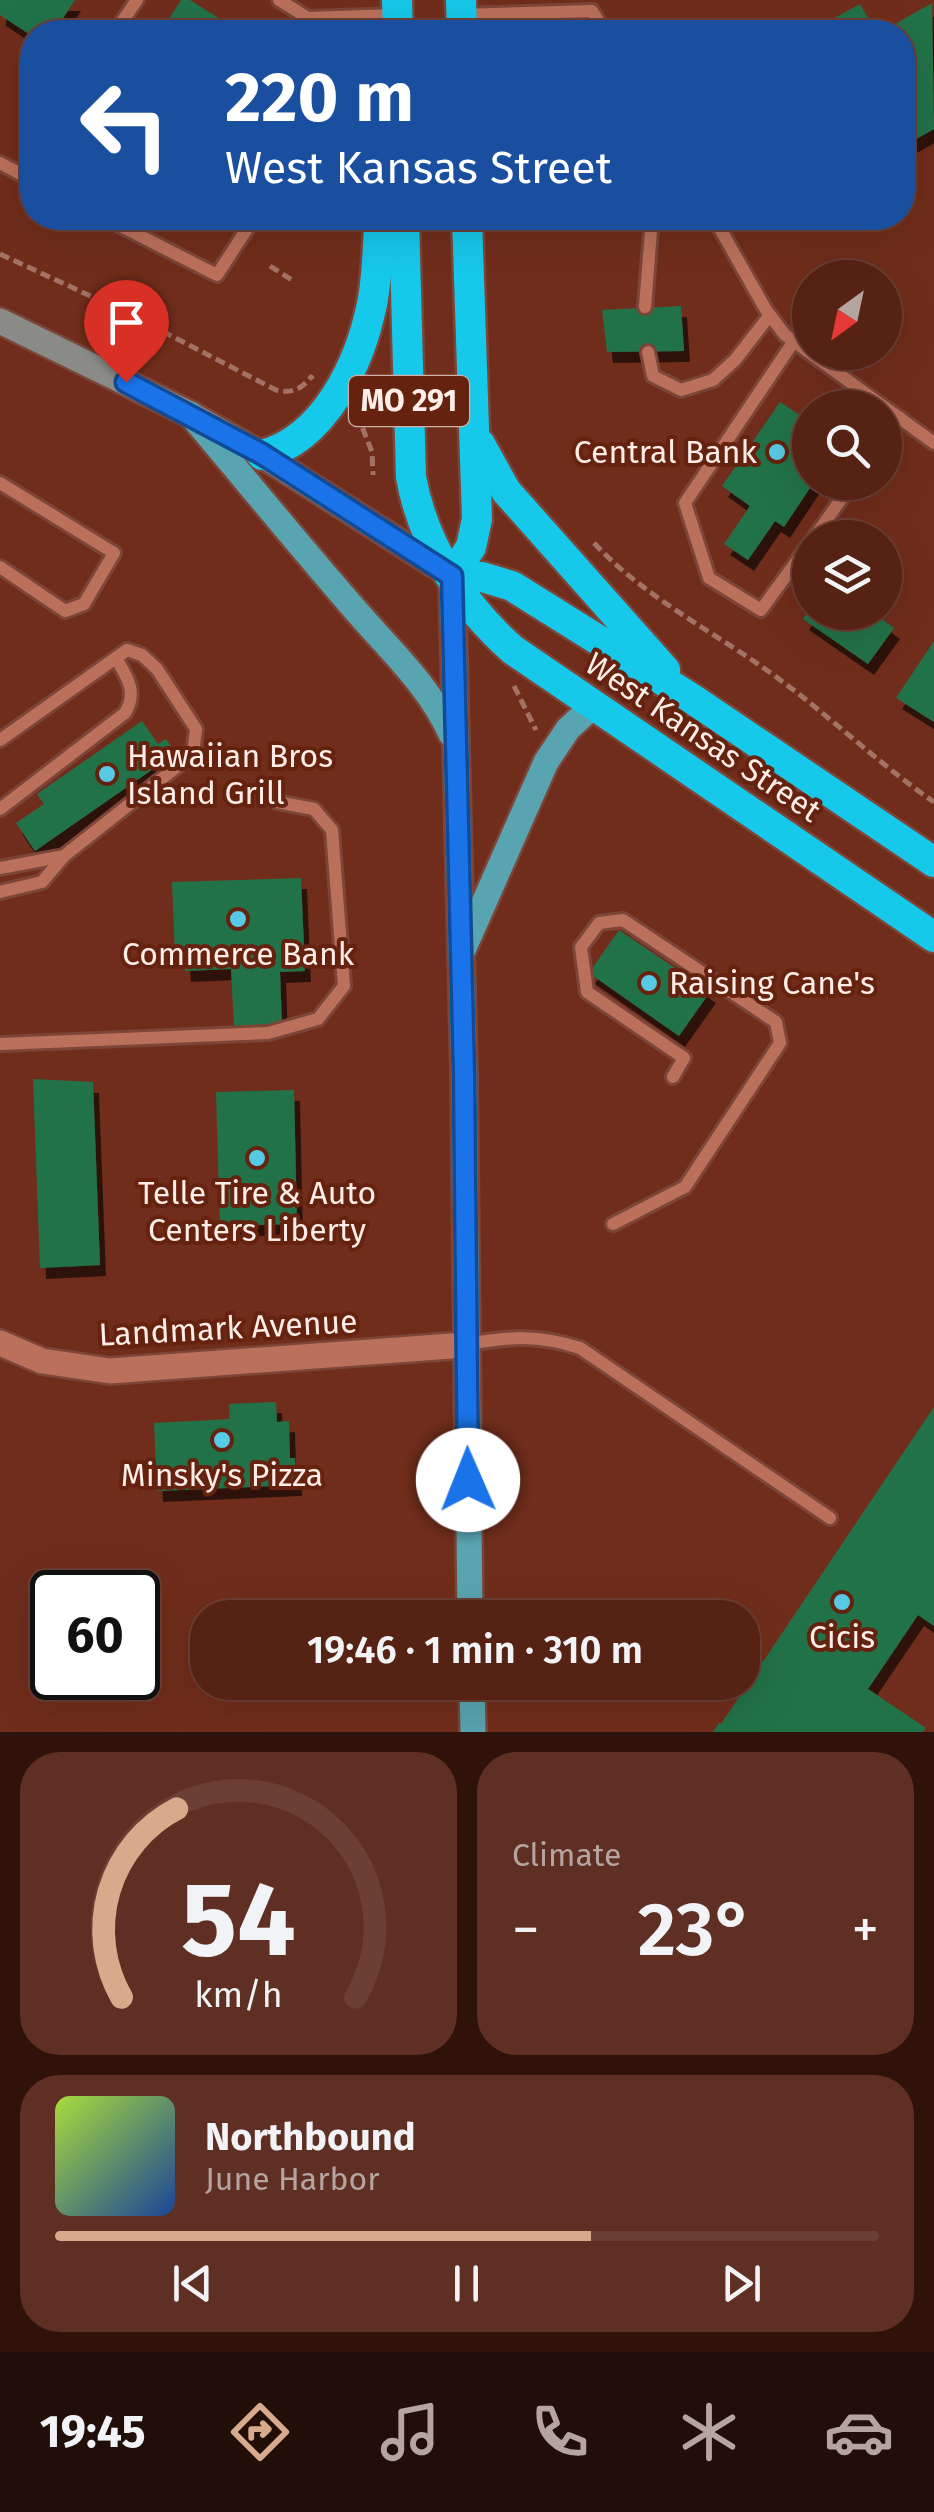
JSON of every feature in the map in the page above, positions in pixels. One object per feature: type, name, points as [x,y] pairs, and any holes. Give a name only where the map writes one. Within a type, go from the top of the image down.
[{"type":"highway","points":[[262,454],[288,446],[310,429],[346,374],[372,304],[379,230]]},
{"type":"highway","name":"MO 291","points":[[404,230],[411,477],[422,522],[452,576],[471,547],[477,519],[468,230]]},
{"type":"highway","points":[[474,423],[487,462],[506,491],[691,698]]},
{"type":"highway","name":"West Kansas Street","points":[[452,576],[482,577],[512,586],[691,698],[934,862]]},
{"type":"highway","name":"West Kansas Street","points":[[452,576],[494,633],[513,650],[934,936]]},
{"type":"main road","name":"West Kansas Street","points":[[0,320],[262,454],[452,576]]},
{"type":"main road","points":[[190,414],[413,672],[456,743]]},
{"type":"main road","name":"MO 291","points":[[452,576],[470,1600]]},
{"type":"main road","points":[[460,957],[546,762],[568,729],[594,705]]},
{"type":"main road","points":[[472,1700],[472,1732]]},
{"type":"street","name":"Landmark Avenue","points":[[0,1343],[42,1360],[110,1371],[465,1345]]},
{"type":"lane","points":[[280,0],[302,20]]},
{"type":"lane","points":[[462,16],[592,12],[597,20]]},
{"type":"lane","points":[[358,20],[398,16]]},
{"type":"lane","points":[[128,230],[217,276],[246,230]]},
{"type":"lane","points":[[645,301],[651,230]]},
{"type":"lane","points":[[721,230],[770,315],[792,340]]},
{"type":"lane","points":[[648,352],[654,376],[681,390],[713,380],[735,360],[770,315]]},
{"type":"lane","points":[[792,345],[685,503],[710,578],[761,610],[792,567]]},
{"type":"lane","points":[[833,370],[861,390]]},
{"type":"lane","points":[[902,420],[934,444]]},
{"type":"lane","points":[[0,483],[114,553],[84,604],[66,611],[0,567]]},
{"type":"lane","points":[[0,810],[125,713],[132,702],[131,684],[121,654]]},
{"type":"lane","points":[[0,740],[121,654],[142,655],[157,669],[196,728],[193,754],[64,856],[42,882],[0,892]]},
{"type":"lane","points":[[0,1044],[268,1034],[318,1019],[344,986],[332,830],[314,809],[277,802]]},
{"type":"lane","points":[[0,868],[64,856]]},
{"type":"lane","points":[[613,1224],[685,1187],[780,1043],[776,1022],[654,940],[623,920],[598,924],[581,947],[587,992],[684,1058],[673,1076]]},
{"type":"lane","points":[[465,1345],[518,1335],[580,1348],[830,1518]]},
{"type":"path","points":[[0,254],[86,292],[276,390],[292,391],[311,376]]},
{"type":"path","points":[[270,266],[295,282]]},
{"type":"path","points":[[355,410],[372,452],[373,475]]},
{"type":"path","points":[[590,538],[639,585],[780,679],[878,763],[934,802]]},
{"type":"path","points":[[513,684],[542,742]]},
{"type":"building","points":[[0,0],[75,0],[62,20],[20,20],[20,28],[0,15]]},
{"type":"building","points":[[181,0],[190,0],[222,20],[168,20]]},
{"type":"building","points":[[932,3],[934,129],[915,140],[915,20],[902,20]]},
{"type":"building","points":[[860,4],[869,20],[831,20]]},
{"type":"building","points":[[681,306],[684,351],[607,352],[602,310]]},
{"type":"building","name":"Central Bank","points":[[780,402],[792,410],[792,500],[802,500],[784,527],[775,521],[748,560],[724,544],[750,506],[722,486]]},
{"type":"building","points":[[819,630],[893,630],[868,664]]},
{"type":"building","points":[[934,641],[934,722],[896,698]]},
{"type":"building","name":"Hawaiian Bros Island Grill","points":[[142,721],[158,744],[166,739],[176,753],[35,851],[16,823],[44,804],[37,794]]},
{"type":"building","name":"Commerce Bank","points":[[301,878],[305,971],[280,972],[282,1025],[234,1027],[231,969],[185,971],[184,958],[175,956],[172,882]]},
{"type":"building","name":"Raising Cane's","points":[[619,930],[710,992],[679,1036],[589,973]]},
{"type":"building","points":[[33,1079],[93,1082],[100,1265],[40,1268]]},
{"type":"building","name":"Telle Tire & Auto Centers Liberty","points":[[294,1090],[297,1224],[220,1226],[216,1092]]},
{"type":"building","name":"Minsky's Pizza","points":[[276,1402],[277,1422],[289,1421],[290,1458],[295,1458],[296,1485],[157,1491],[154,1423],[230,1419],[229,1404]]},
{"type":"building","points":[[934,1407],[934,1626],[918,1615],[868,1689],[926,1728],[923,1732],[713,1732],[737,1700],[760,1700],[760,1666]]},
{"type":"place","name":"Central Bank","points":[[777,452]]},
{"type":"place","name":"Hawaiian Bros Island Grill","points":[[107,774]]},
{"type":"place","name":"Commerce Bank","points":[[238,919]]},
{"type":"place","name":"Raising Cane's","points":[[649,983]]},
{"type":"place","name":"Telle Tire & Auto Centers Liberty","points":[[257,1158]]},
{"type":"place","name":"Minsky's Pizza","points":[[222,1440]]},
{"type":"place","name":"Cicis","points":[[842,1602]]},
{"type":"route","points":[[126,382],[262,454],[452,576],[464,1074],[468,1480]]}]
